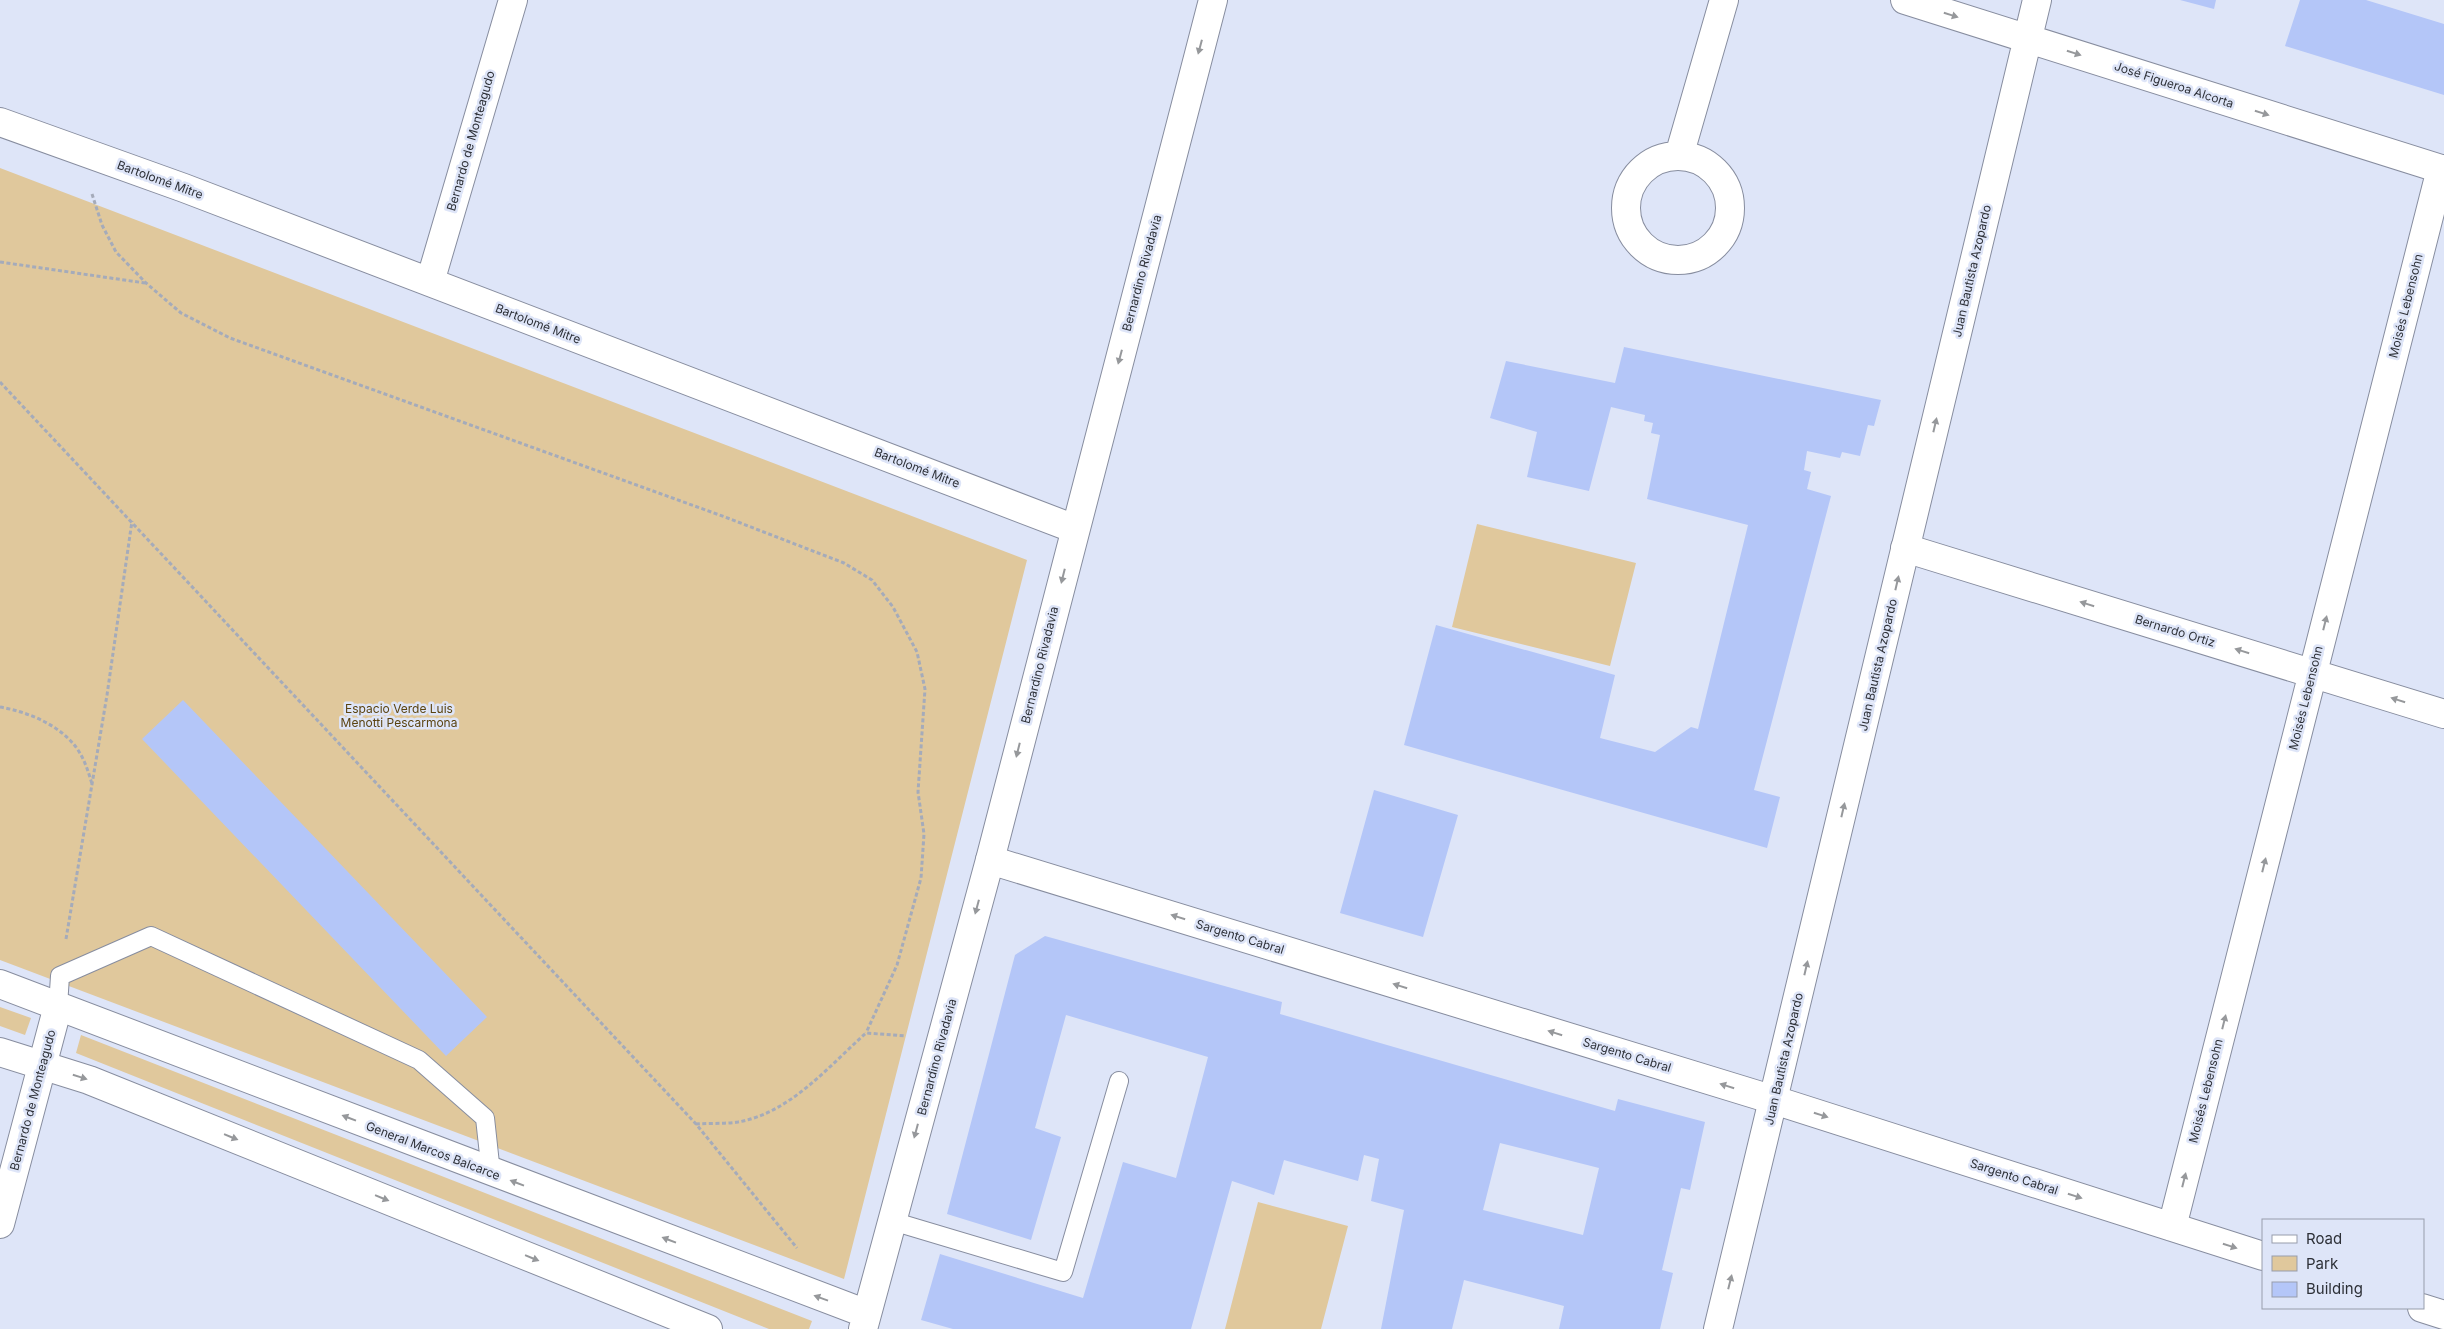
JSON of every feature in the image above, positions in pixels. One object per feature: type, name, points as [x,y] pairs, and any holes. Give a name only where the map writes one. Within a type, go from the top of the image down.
[{"type":"street","name":"Bernardo de Monteagudo","points":[[430,282],[513,0]]},
{"type":"street","name":"Bernardino Rivadavia","points":[[865,1322],[990,860],[1213,0]]},
{"type":"street","points":[[1679,156],[1724,0]]},
{"type":"street","name":"José Figueroa Alcorta","points":[[1905,0],[2443,170]]},
{"type":"street","name":"Juan Bautista Azopardo","points":[[1718,1329],[2037,0]]},
{"type":"street","name":"Bartolomé Mitre","points":[[0,122],[430,282],[1075,529]]},
{"type":"street","name":"Moisés Lebensohn","points":[[2172,1227],[2312,673],[2443,170]]},
{"type":"street","name":"Bernardo Ortiz","points":[[1905,548],[2444,714]]},
{"type":"street","name":"Sargento Cabral","points":[[990,860],[1774,1100],[2262,1256]]},
{"type":"street","name":"General Marcos Balcarce","points":[[0,984],[810,1294],[865,1322]]},
{"type":"street","name":"Bernardo de Monteagudo","points":[[0,1224],[58,1006]]},
{"type":"street","points":[[0,1052],[89,1080],[708,1329]]},
{"type":"street","points":[[2424,1309],[2444,1315]]},
{"type":"lane","points":[[58,1006],[60,976],[152,936],[419,1060],[485,1118],[491,1173]]},
{"type":"lane","points":[[892,1221],[1063,1272],[1119,1081]]},
{"type":"path","points":[[79,151],[102,226],[116,252],[146,283],[181,313],[230,338],[726,518],[844,563],[872,580],[894,607],[917,652],[925,689],[918,792],[924,834],[921,878],[897,965],[866,1033],[803,1090],[769,1112],[738,1122],[696,1124]]},
{"type":"path","points":[[0,262],[146,283]]},
{"type":"path","points":[[0,383],[132,521],[696,1124],[797,1247],[810,1294]]},
{"type":"path","points":[[60,976],[92,784],[132,521]]},
{"type":"path","points":[[0,706],[31,716],[66,736],[81,754],[92,784]]},
{"type":"path","points":[[866,1033],[942,1039]]},
{"type":"green space","name":"Espacio Verde Luis Menotti Pescarmona","points":[[0,168],[1027,560],[844,1279],[0,960]]},
{"type":"green space","points":[[1477,524],[1636,563],[1610,666],[1452,627]]},
{"type":"green space","points":[[0,1007],[31,1018],[25,1035],[0,1026]]},
{"type":"green space","points":[[81,1035],[812,1321],[809,1329],[769,1329],[76,1053]]},
{"type":"green space","points":[[1258,1202],[1348,1226],[1321,1329],[1225,1329]]},
{"type":"building","points":[[2180,0],[2216,0],[2214,9]]},
{"type":"building","points":[[2300,0],[2366,0],[2444,24],[2444,95],[2285,46]]},
{"type":"building","points":[[1624,347],[1881,400],[1874,426],[1868,425],[1860,456],[1842,452],[1840,458],[1807,451],[1804,470],[1811,472],[1807,489],[1831,496],[1754,790],[1780,797],[1767,848],[1404,745],[1436,625],[1615,675],[1600,738],[1655,752],[1691,727],[1698,729],[1748,525],[1647,499],[1660,435],[1651,433],[1653,423],[1644,421],[1645,415],[1611,407],[1589,491],[1527,477],[1537,432],[1490,418],[1506,361],[1615,383]]},
{"type":"building","points":[[183,700],[487,1017],[446,1056],[142,739]]},
{"type":"building","points":[[1374,790],[1458,815],[1423,937],[1340,913]]},
{"type":"building","points":[[1045,936],[1282,1002],[1280,1014],[1615,1111],[1618,1099],[1705,1122],[1690,1190],[1681,1188],[1662,1270],[1673,1273],[1660,1329],[1559,1329],[1564,1306],[1464,1280],[1452,1329],[1381,1329],[1404,1210],[1371,1201],[1379,1159],[1364,1155],[1358,1181],[1284,1160],[1274,1195],[1232,1181],[1191,1329],[953,1329],[921,1320],[940,1254],[1083,1298],[1123,1162],[1176,1178],[1208,1057],[1066,1015],[1035,1128],[1061,1137],[1031,1240],[947,1214],[1015,955]],"holes":[[[1500,1143],[1599,1168],[1583,1235],[1483,1210]]]}]
